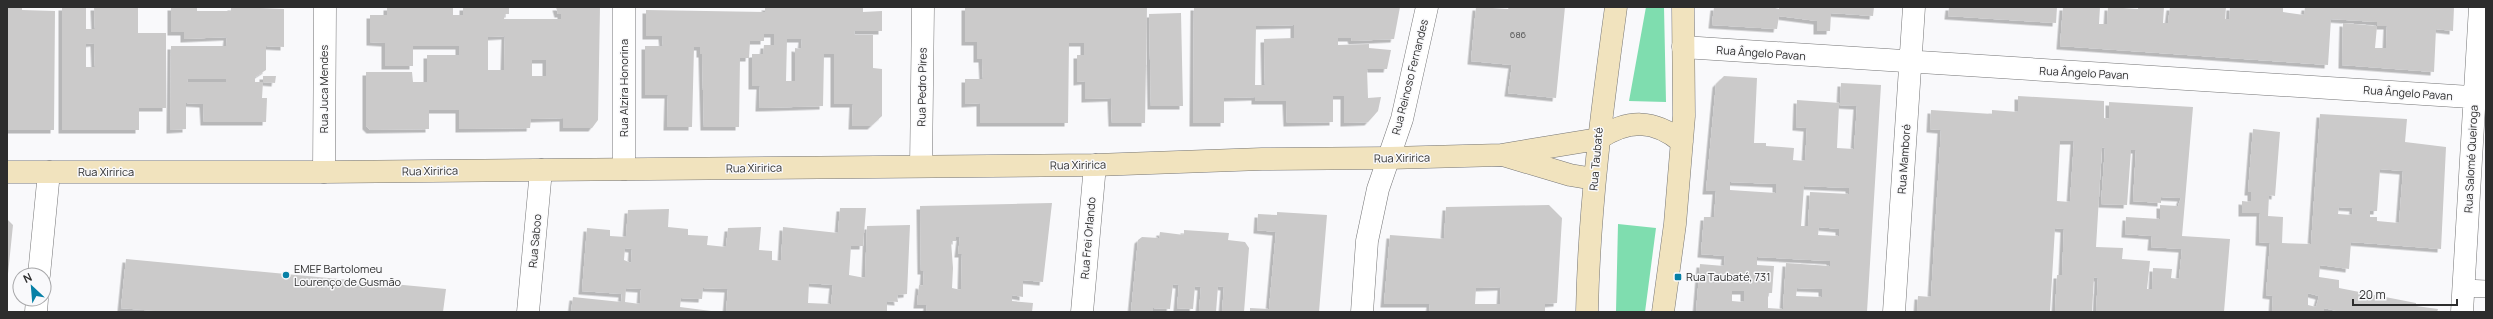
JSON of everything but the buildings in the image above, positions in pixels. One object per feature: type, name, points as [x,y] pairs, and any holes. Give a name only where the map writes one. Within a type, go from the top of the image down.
[{"type":"street","name":"Rua Juca Mendes","points":[[324,172],[325,7]]},
{"type":"street","name":"Rua Alzira Honorina","points":[[624,7],[624,169]]},
{"type":"street","name":"Rua Pedro Pires","points":[[921,166],[922,7]]},
{"type":"street","name":"Rua Reinoso Fernandes","points":[[1362,312],[1367,241],[1378,189],[1402,119],[1427,7]]},
{"type":"street","name":"Rua Taubaté","points":[[1587,312],[1588,263],[1594,180],[1598,139],[1616,7]]},
{"type":"street","points":[[1663,312],[1675,224],[1684,116],[1683,7]]},
{"type":"street","name":"Rua Mamboré","points":[[1894,312],[1914,7]]},
{"type":"street","name":"Rua Salomé Queiroga","points":[[2462,312],[2480,98],[2480,7]]},
{"type":"street","name":"Rua Ângelo Pavan","points":[[1683,47],[1910,63],[2480,98]]},
{"type":"street","points":[[1598,139],[1611,130],[1641,123],[1670,132],[1682,142]]},
{"type":"street","name":"Rua Xiririca","points":[[7,172],[324,172],[1095,165],[1262,158],[1389,158],[1501,155],[1598,139]]},
{"type":"street","name":"Rua Xiririca","points":[[1501,155],[1570,175],[1594,180]]},
{"type":"street","name":"Rua Frei Orlando","points":[[1082,312],[1095,165]]},
{"type":"street","name":"Rua Saboo","points":[[528,312],[541,170]]},
{"type":"street","points":[[40,267],[49,172]]},
{"type":"lane","points":[[2464,288],[2486,290]]},
{"type":"green space","points":[[1646,7],[1664,7],[1666,102],[1629,101]]},
{"type":"green space","points":[[1618,224],[1656,228],[1645,312],[1616,312]]},
{"type":"place","name":"EMEF Bartolomeu Lourenço de Gusmão","points":[[286,275]]},
{"type":"place","name":"Rua Taubaté, 731","points":[[1678,277]]}]
